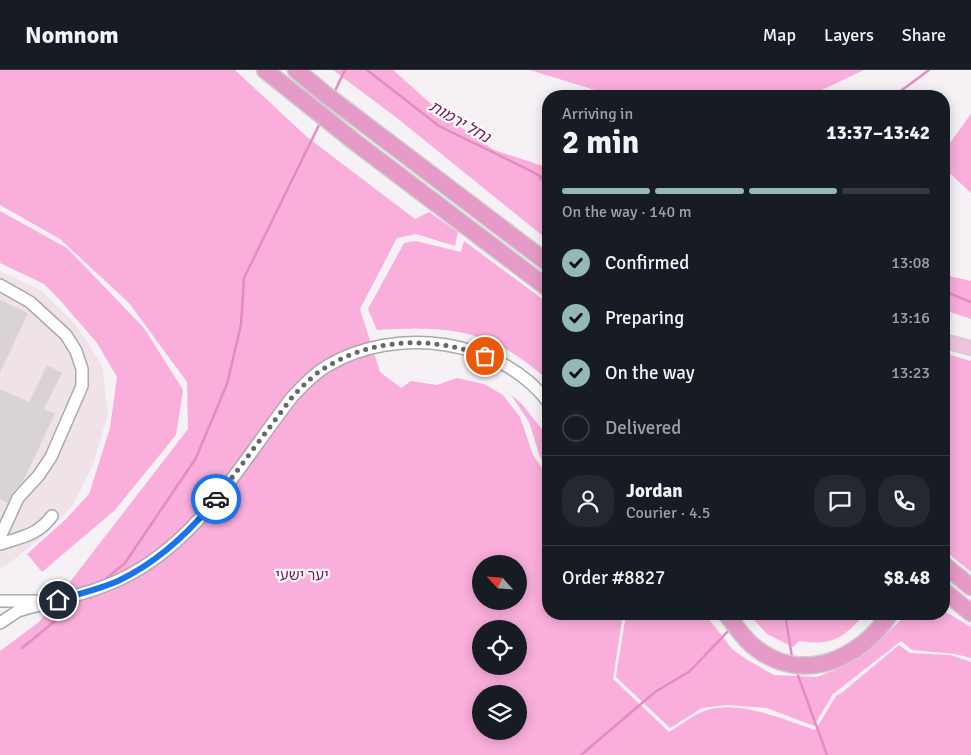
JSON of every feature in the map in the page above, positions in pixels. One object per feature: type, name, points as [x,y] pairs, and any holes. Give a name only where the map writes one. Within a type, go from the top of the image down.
[{"type":"highway","points":[[265,70],[355,142],[542,284]]},
{"type":"highway","points":[[296,70],[542,259]]},
{"type":"highway","points":[[950,568],[971,581]]},
{"type":"highway","points":[[950,569],[971,587]]},
{"type":"highway","points":[[950,596],[971,614]]},
{"type":"highway","points":[[950,603],[971,614]]},
{"type":"highway","points":[[731,620],[744,637],[756,648],[783,663],[809,666],[826,664],[842,656],[860,645],[886,620]]},
{"type":"main road","points":[[950,343],[971,348]]},
{"type":"street","points":[[0,285],[30,302],[66,335],[76,350],[82,369],[82,386],[51,457],[39,475],[18,498],[1,530]]},
{"type":"street","points":[[0,623],[18,611],[118,581],[145,566],[174,546],[199,520],[293,396],[327,366],[356,353],[380,345],[402,343],[440,344],[464,349],[503,364],[523,377],[542,394]]},
{"type":"street","points":[[0,544],[44,528],[52,516]]},
{"type":"street","points":[[0,601],[58,600]]},
{"type":"shaded area","points":[[0,271],[42,291],[76,325],[102,365],[108,413],[94,462],[73,505],[41,538],[7,565],[0,568]]},
{"type":"green space","name":"יער ישעי","points":[[0,70],[235,70],[307,137],[415,219],[429,212],[458,232],[455,246],[416,234],[397,238],[360,309],[380,372],[401,388],[411,381],[437,385],[457,378],[484,384],[503,395],[520,417],[533,455],[542,468],[542,620],[622,620],[613,679],[669,732],[702,712],[715,708],[729,707],[773,716],[815,730],[836,696],[899,645],[910,653],[950,655],[971,662],[971,755],[0,755],[0,651],[39,622],[188,429],[187,382],[129,303],[60,239],[0,205]]},
{"type":"green space","points":[[333,70],[393,70],[447,118],[494,150],[542,166],[542,235],[397,118]]},
{"type":"green space","points":[[530,70],[864,70],[822,90],[595,90]]},
{"type":"green space","points":[[971,114],[971,193],[950,174],[950,143]]},
{"type":"green space","points":[[0,211],[67,248],[144,328],[183,390],[176,435],[115,510],[42,572],[27,554],[66,519],[89,494],[110,428],[117,377],[97,343],[44,284],[0,263]]},
{"type":"green space","points":[[416,241],[461,252],[464,241],[542,299],[542,375],[508,351],[487,340],[472,335],[441,330],[409,328],[377,330],[368,309],[404,243]]},
{"type":"green space","points":[[950,276],[971,281],[971,319],[950,312]]},
{"type":"green space","points":[[950,355],[971,361],[971,572],[950,555]]},
{"type":"green space","points":[[511,395],[522,404],[542,429],[542,460],[540,457],[529,422]]},
{"type":"green space","points":[[950,615],[971,627],[971,658],[955,654],[912,650],[901,641],[833,694],[814,726],[767,708],[726,705],[702,708],[670,728],[616,677],[625,620],[710,620],[732,649],[774,675],[817,677],[839,668],[872,647],[901,620],[950,620]]},
{"type":"green space","points":[[754,620],[859,620],[843,634],[829,641],[799,641],[793,647],[767,634]]},
{"type":"building","points":[[0,300],[28,313],[0,373]]},
{"type":"building","points":[[47,365],[62,373],[44,409],[55,414],[23,481],[12,493],[8,503],[0,499],[0,389],[29,402]]},
{"type":"waterway","points":[[334,93],[345,70]]},
{"type":"waterway","name":"נחל ירמות","points":[[367,70],[439,126],[542,177]]},
{"type":"waterway","points":[[902,90],[929,70]]},
{"type":"waterway","points":[[102,582],[125,563],[196,458],[227,384],[241,325],[244,278],[320,123]]},
{"type":"waterway","name":"נחל ירמות","points":[[950,293],[971,302]]},
{"type":"waterway","points":[[22,648],[83,598]]},
{"type":"waterway","points":[[786,620],[792,657]]},
{"type":"waterway","points":[[581,755],[655,692],[690,671],[730,629]]},
{"type":"waterway","points":[[796,670],[827,755]]},
{"type":"way so far","points":[[216,499],[293,396],[327,366],[363,350],[380,345],[402,343],[422,342],[440,344],[458,347],[485,356]]},
{"type":"route","points":[[58,600],[118,581],[145,566],[174,546],[216,499]]}]
